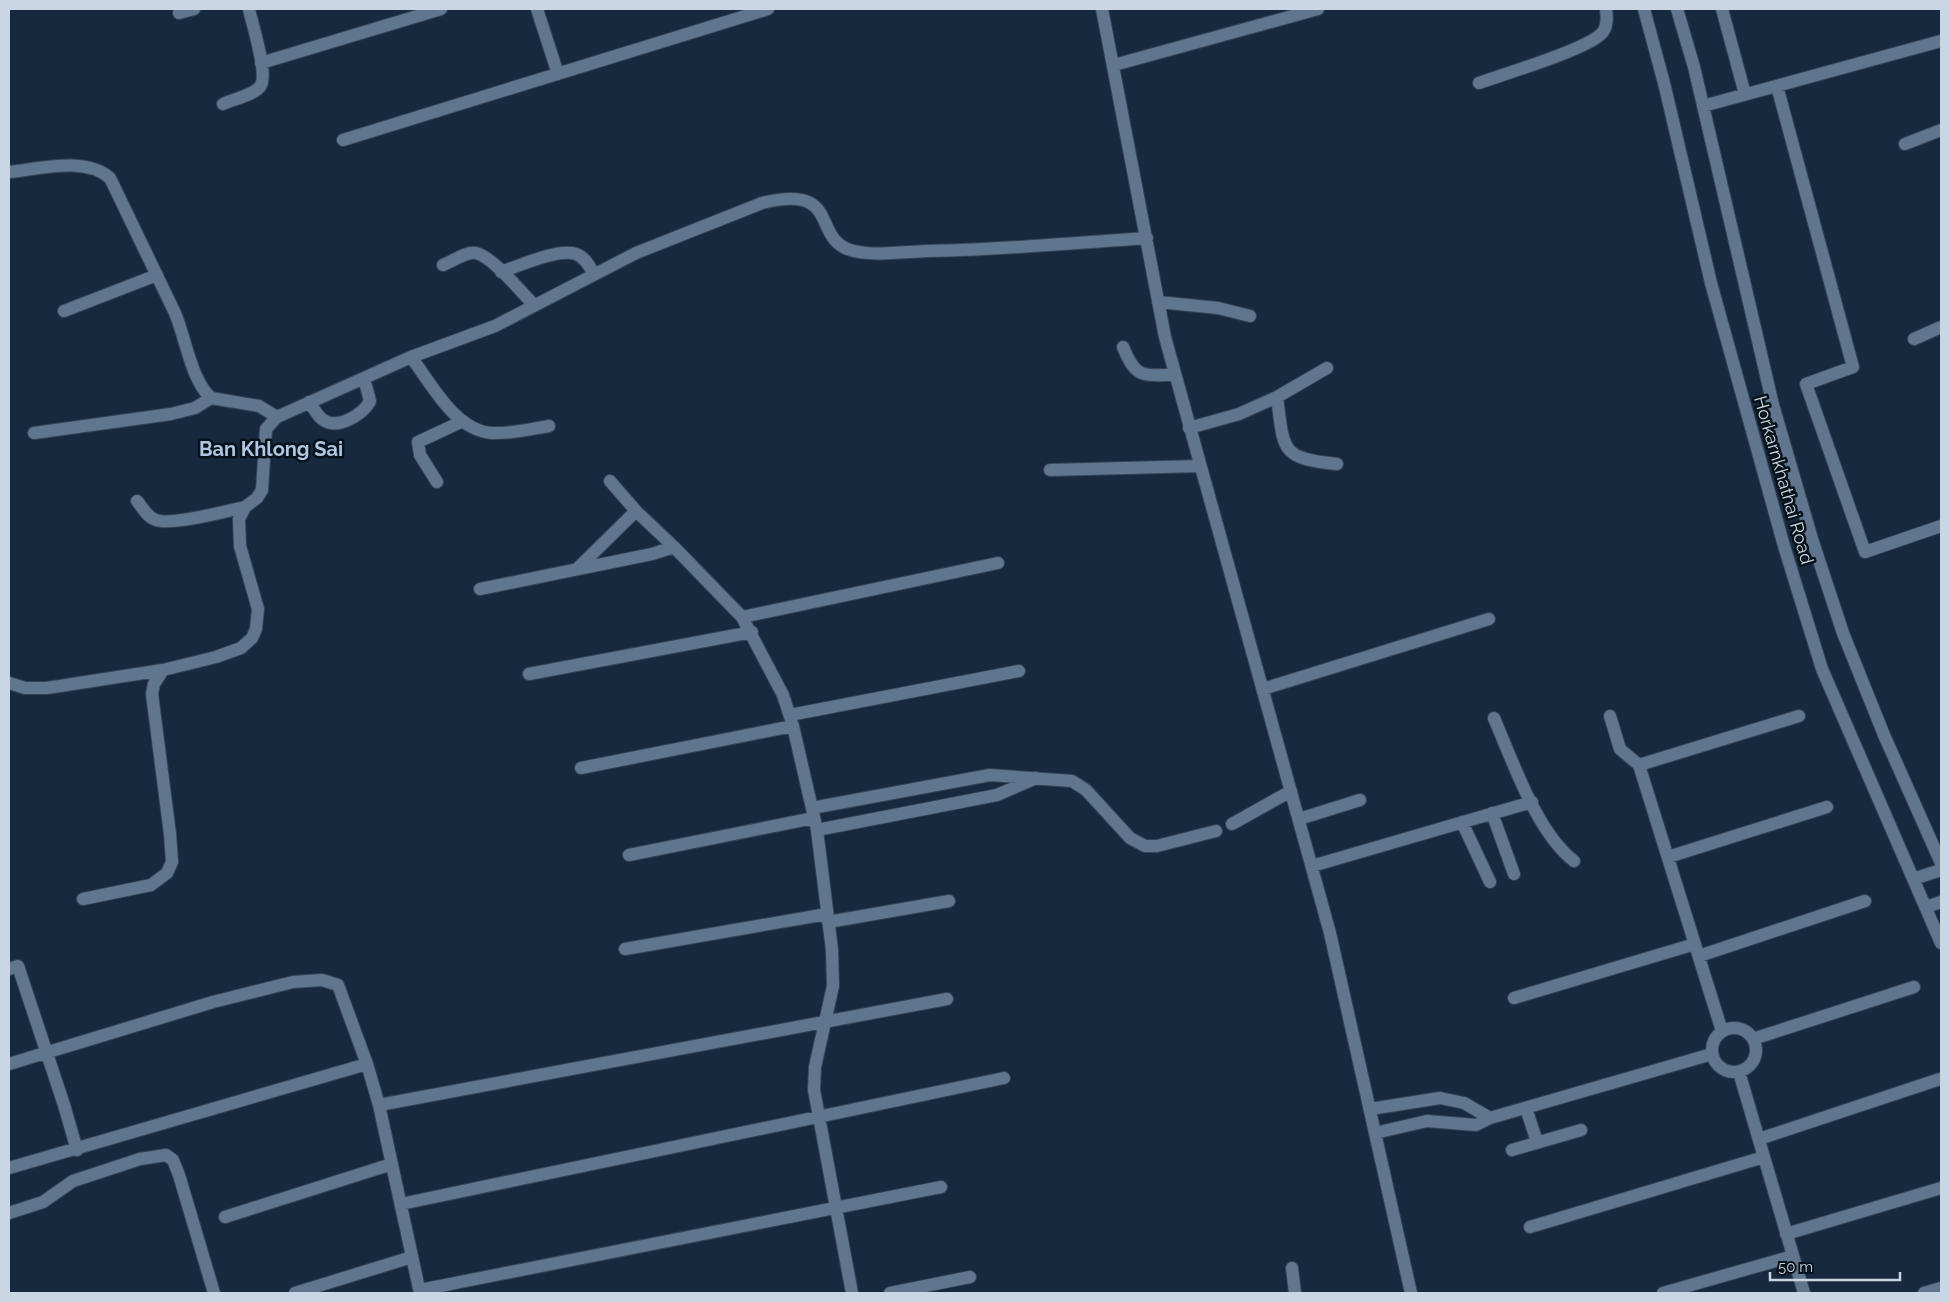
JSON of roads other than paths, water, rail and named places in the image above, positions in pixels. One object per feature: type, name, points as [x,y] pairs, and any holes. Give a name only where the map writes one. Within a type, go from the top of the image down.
[{"type":"street","points":[[179,13],[194,9]]},
{"type":"street","points":[[223,104],[256,90],[261,85],[263,78],[249,9]]},
{"type":"street","points":[[261,63],[441,9]]},
{"type":"street","points":[[537,9],[558,74]]},
{"type":"street","points":[[343,140],[768,9]]},
{"type":"street","points":[[1102,9],[1158,302],[1175,375],[1330,933],[1411,1293]]},
{"type":"street","points":[[1114,65],[1318,9]]},
{"type":"street","points":[[1479,83],[1573,49],[1600,36],[1605,30],[1606,9]]},
{"type":"street","name":"Horkarnkhathai Road","points":[[1644,9],[1665,87],[1711,283],[1784,546],[1819,660],[1941,943]]},
{"type":"street","name":"Horkarnkhathai Road","points":[[1677,9],[1703,106],[1773,405],[1812,539],[1854,660],[1884,735],[1941,863]]},
{"type":"street","points":[[1722,9],[1745,94]]},
{"type":"street","points":[[1703,106],[1941,41]]},
{"type":"street","points":[[1777,86],[1853,367],[1806,384],[1865,552],[1941,526]]},
{"type":"street","points":[[1905,144],[1941,130]]},
{"type":"street","points":[[9,172],[86,167],[102,171],[110,178],[184,335],[196,379],[202,390],[211,398],[259,406],[277,417]]},
{"type":"street","points":[[137,501],[150,517],[158,521],[176,520],[245,507],[257,498],[262,490],[266,429],[277,417],[411,357],[495,326],[636,253],[753,206],[784,198],[800,198],[813,204],[819,211],[836,242],[842,247],[864,252],[973,250],[1147,238]]},
{"type":"street","points":[[443,266],[469,254],[476,253],[501,272],[534,305]]},
{"type":"street","points":[[501,272],[555,254],[567,253],[576,254],[583,258],[594,274]]},
{"type":"street","points":[[64,311],[157,275]]},
{"type":"street","points":[[1158,302],[1218,308],[1250,316]]},
{"type":"street","points":[[1914,339],[1941,327]]},
{"type":"street","points":[[1123,347],[1131,366],[1138,372],[1146,375],[1175,375]]},
{"type":"street","points":[[411,357],[446,403],[463,421],[479,431],[493,433],[549,426]]},
{"type":"street","points":[[1189,428],[1239,414],[1276,398],[1327,368]]},
{"type":"street","points":[[309,402],[322,419],[330,423],[344,422],[366,410],[370,402],[364,378]]},
{"type":"street","points":[[34,432],[171,414],[195,408],[211,398]]},
{"type":"street","points":[[1276,398],[1285,446],[1293,454],[1305,461],[1338,464]]},
{"type":"street","points":[[437,482],[420,455],[418,442],[463,421]]},
{"type":"street","points":[[1050,470],[1200,466]]},
{"type":"street","points":[[610,481],[636,511],[742,616],[752,632],[783,695],[792,721],[814,819],[828,918],[833,986],[815,1067],[814,1090],[852,1293]]},
{"type":"street","points":[[9,682],[25,688],[47,688],[163,670],[216,657],[241,648],[252,638],[258,620],[258,609],[240,546],[238,530],[239,519],[245,507]]},
{"type":"street","points":[[578,568],[636,511]]},
{"type":"street","points":[[480,589],[652,554],[674,547]]},
{"type":"street","points":[[742,616],[998,563]]},
{"type":"street","points":[[1263,689],[1489,619]]},
{"type":"street","points":[[529,674],[752,632]]},
{"type":"street","points":[[83,899],[150,885],[167,873],[172,862],[152,694],[154,684],[163,670]]},
{"type":"street","points":[[581,768],[1019,671]]},
{"type":"street","points":[[1610,716],[1620,749],[1639,766],[1722,1031]]},
{"type":"street","points":[[1639,766],[1799,716]]},
{"type":"street","points":[[1494,718],[1532,802],[1561,851],[1574,862]]},
{"type":"street","points":[[629,856],[814,819],[937,784],[990,775],[1072,781],[1086,790],[1130,838],[1145,846],[1157,846],[1216,831]]},
{"type":"street","points":[[814,819],[942,806],[997,794],[1036,778]]},
{"type":"street","points":[[937,784],[942,806]]},
{"type":"street","points":[[1232,824],[1291,791]]},
{"type":"street","points":[[1299,819],[1360,800]]},
{"type":"street","points":[[1312,866],[1532,802]]},
{"type":"street","points":[[1668,858],[1827,808]]},
{"type":"street","points":[[1492,814],[1514,874]]},
{"type":"street","points":[[1462,822],[1490,882]]},
{"type":"street","points":[[1913,879],[1941,870]]},
{"type":"street","points":[[625,949],[948,901]]},
{"type":"street","points":[[1699,956],[1865,901]]},
{"type":"street","points":[[1926,908],[1941,902]]},
{"type":"street","points":[[1514,998],[1695,944]]},
{"type":"street","points":[[9,969],[18,966],[77,1150]]},
{"type":"street","points":[[9,1064],[212,1002],[293,982],[322,980],[338,985],[367,1064],[378,1105],[420,1292],[941,1187]]},
{"type":"street","points":[[1753,1039],[1914,987]]},
{"type":"street","points":[[378,1105],[947,999]]},
{"type":"street","points":[[1729,1028],[1743,1030],[1753,1039],[1756,1046],[1754,1060],[1750,1066],[1739,1072],[1728,1072],[1716,1064],[1712,1054],[1713,1042],[1722,1031],[1729,1028]]},
{"type":"street","points":[[1375,1133],[1427,1121],[1459,1126],[1476,1125],[1490,1118],[1712,1054]]},
{"type":"street","points":[[9,1168],[77,1150],[367,1064]]},
{"type":"street","points":[[1739,1072],[1804,1293]]},
{"type":"street","points":[[401,1204],[1004,1078]]},
{"type":"street","points":[[1759,1139],[1940,1079]]},
{"type":"street","points":[[1370,1109],[1440,1098],[1464,1103],[1490,1118]]},
{"type":"street","points":[[1526,1108],[1537,1142]]},
{"type":"street","points":[[1512,1150],[1581,1130]]},
{"type":"street","points":[[9,1213],[43,1202],[73,1182],[140,1159],[166,1155],[173,1160],[179,1175],[214,1293]]},
{"type":"street","points":[[1530,1227],[1764,1157]]},
{"type":"street","points":[[226,1217],[392,1164]]},
{"type":"street","points":[[1786,1234],[1941,1188]]},
{"type":"street","points":[[1663,1293],[1793,1256]]},
{"type":"street","points":[[295,1293],[412,1257]]},
{"type":"street","points":[[1292,1268],[1295,1293]]},
{"type":"street","points":[[890,1293],[970,1277]]},
{"type":"street","points":[[1924,1293],[1941,1288]]},
{"type":"district","name":"Ban Khlong Sai","points":[[271,449]]}]
